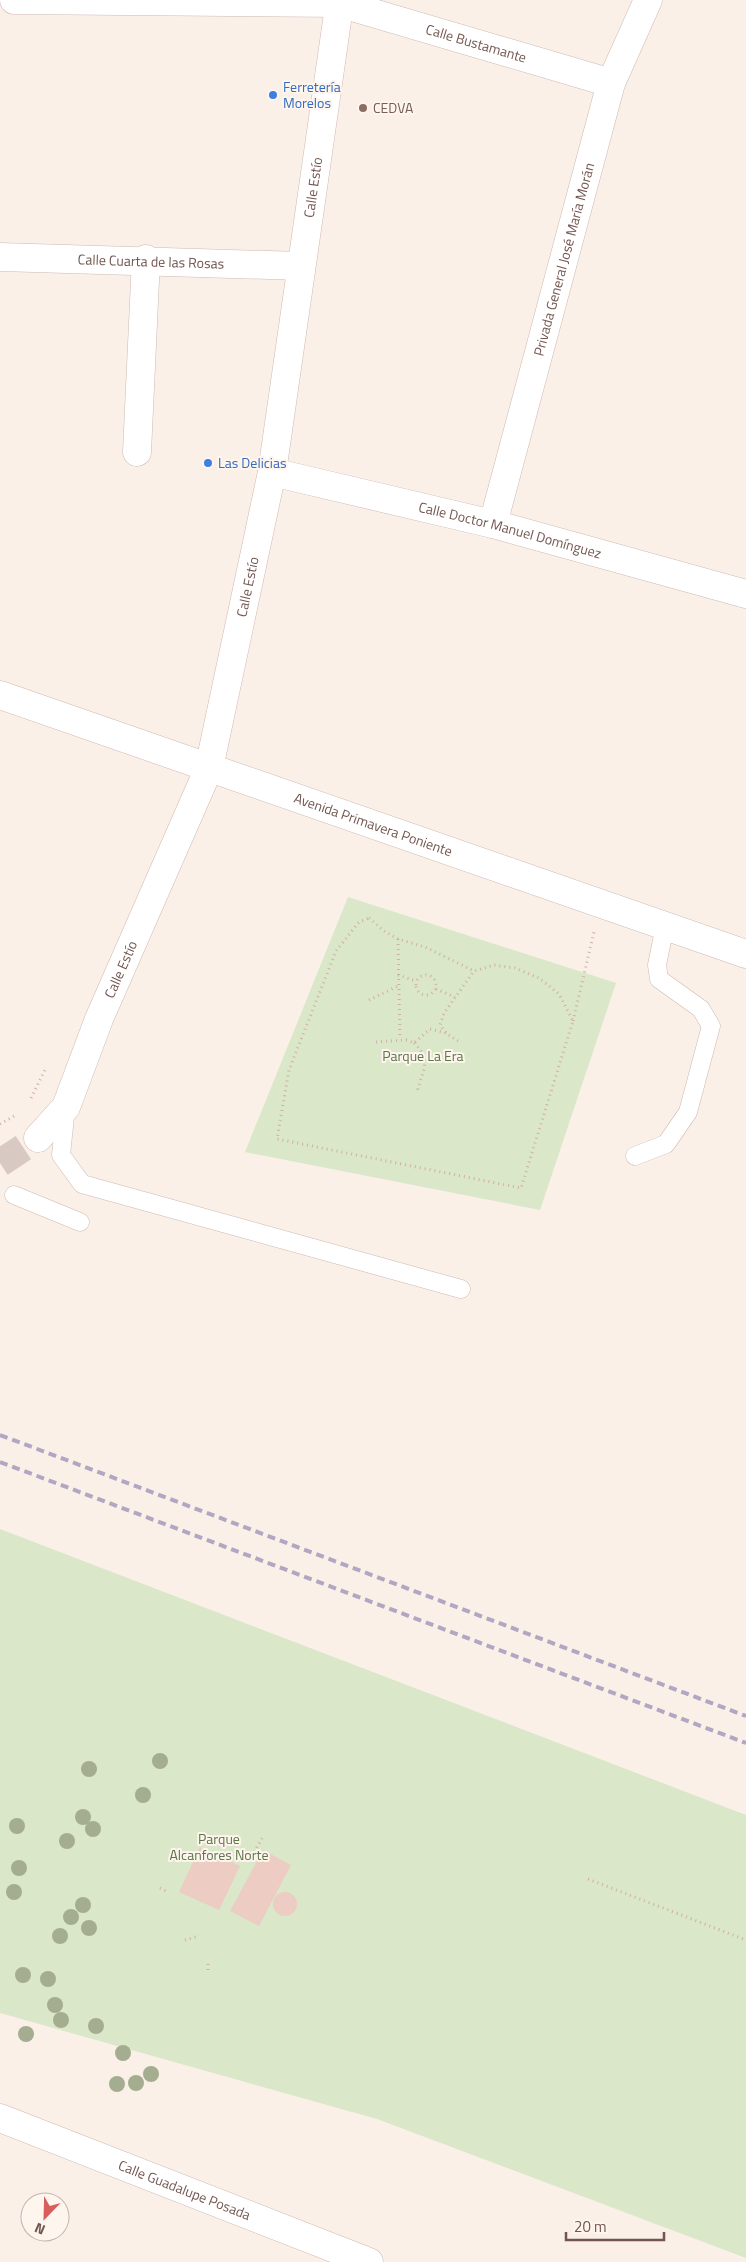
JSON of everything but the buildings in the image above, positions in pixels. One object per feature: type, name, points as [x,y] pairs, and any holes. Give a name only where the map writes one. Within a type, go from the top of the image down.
[{"type":"street","name":"Calle Bustamante","points":[[14,0],[339,1],[611,83]]},
{"type":"street","name":"Privada General José María Morán","points":[[493,524],[611,83],[648,0]]},
{"type":"street","name":"Calle Estío","points":[[38,1138],[66,1106],[100,1019],[209,768],[272,472],[339,1]]},
{"type":"street","name":"Calle Cuarta de las Rosas","points":[[0,256],[301,266]]},
{"type":"street","points":[[137,452],[146,260]]},
{"type":"street","name":"Calle Doctor Manuel Domínguez","points":[[272,472],[493,524],[746,594]]},
{"type":"street","name":"Avenida Primavera Poniente","points":[[0,695],[746,954]]},
{"type":"street","name":"Calle Guadalupe Posada","points":[[0,2118],[369,2262]]},
{"type":"lane","points":[[635,1156],[666,1144],[688,1112],[711,1026],[701,1009],[659,979],[657,965],[665,926]]},
{"type":"lane","points":[[66,1106],[61,1155],[82,1184],[461,1289]]},
{"type":"lane","points":[[14,1194],[80,1222]]},
{"type":"path","points":[[474,971],[425,947],[398,939],[384,931],[369,918],[359,922],[336,951],[289,1070],[277,1139],[520,1188],[573,1021],[584,968],[602,904]]},
{"type":"path","points":[[398,939],[400,1039]]},
{"type":"path","points":[[458,1041],[446,1033],[440,1025],[444,1013],[474,971],[494,965],[516,968],[539,978],[559,994],[573,1021]]},
{"type":"path","points":[[398,975],[416,981]]},
{"type":"path","points":[[420,975],[432,976],[436,982],[436,989],[430,994],[422,995],[416,989],[416,981],[420,975]]},
{"type":"path","points":[[369,1000],[398,986]]},
{"type":"path","points":[[436,989],[455,997]]},
{"type":"path","points":[[414,1043],[430,1029],[446,1033]]},
{"type":"path","points":[[376,1042],[400,1039],[414,1043],[422,1051],[426,1064],[418,1089],[420,1093]]},
{"type":"path","points":[[254,1852],[264,1835]]},
{"type":"path","points":[[588,1879],[746,1940]]},
{"type":"path","points":[[160,1888],[168,1892]]},
{"type":"path","points":[[185,1940],[199,1936]]},
{"type":"path","points":[[208,1964],[208,1974]]},
{"type":"green space","name":"Parque La Era","points":[[348,897],[616,983],[540,1210],[245,1152]]},
{"type":"green space","name":"Parque Alcanfores Norte","points":[[0,1529],[746,1815],[746,2258],[377,2119],[0,2013]]},
{"type":"tunnel","points":[[0,1163],[38,1138]]},
{"type":"railway","points":[[0,1435],[746,1716]]},
{"type":"railway","points":[[0,1462],[746,1743]]},
{"type":"place","name":"Ferretería Morelos","points":[[273,95]]},
{"type":"place","name":"CEDVA","points":[[363,108]]},
{"type":"place","name":"Las Delicias","points":[[208,463]]}]
